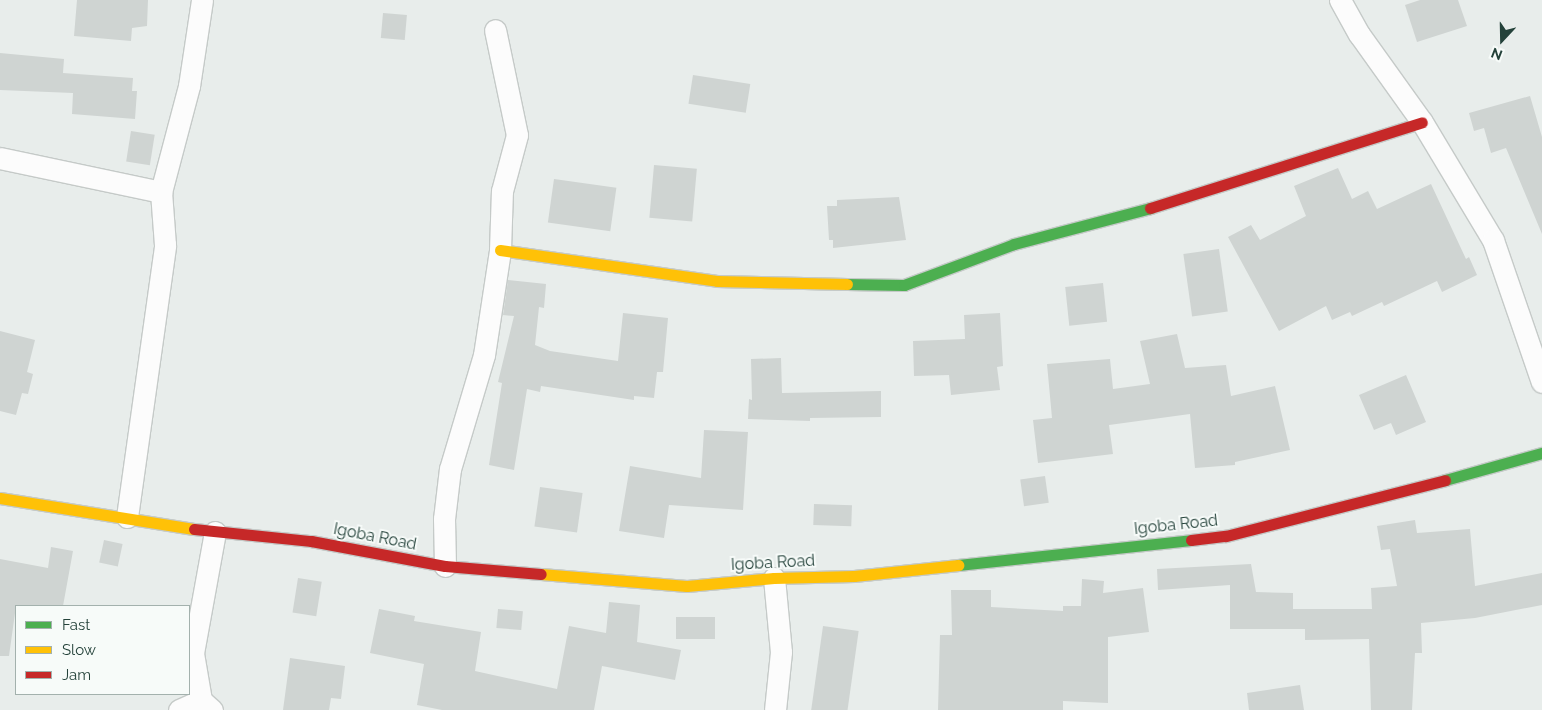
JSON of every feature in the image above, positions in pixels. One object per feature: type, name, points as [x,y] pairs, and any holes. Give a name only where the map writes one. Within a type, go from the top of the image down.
[{"type":"street","points":[[128,518],[165,245],[161,192],[189,86],[202,0]]},
{"type":"street","points":[[1340,0],[1359,34],[1422,122],[1493,240],[1542,382]]},
{"type":"street","points":[[445,566],[444,519],[450,468],[484,355],[500,250],[502,191],[517,135],[495,30]]},
{"type":"street","points":[[500,250],[717,281],[904,285],[1014,244],[1167,203],[1422,122]]},
{"type":"street","points":[[0,158],[161,192]]},
{"type":"street","name":"Igoba Road","points":[[0,498],[215,532],[311,541],[445,566],[687,586],[774,578],[854,576],[1226,536],[1422,488],[1488,466],[1542,453]]},
{"type":"street","points":[[179,710],[207,705],[193,653],[215,532]]},
{"type":"street","points":[[774,578],[781,652],[775,710]]},
{"type":"building","points":[[77,0],[148,0],[147,26],[132,28],[131,41],[74,36]]},
{"type":"building","points":[[1420,0],[1458,0],[1467,26],[1417,42],[1405,5]]},
{"type":"building","points":[[383,13],[407,15],[405,40],[381,38]]},
{"type":"building","points":[[0,53],[64,59],[63,73],[133,78],[132,91],[137,91],[135,119],[72,114],[73,93],[0,90]]},
{"type":"building","points":[[693,75],[750,84],[746,113],[688,104]]},
{"type":"building","points":[[1530,96],[1542,137],[1542,234],[1506,148],[1491,153],[1484,128],[1474,131],[1469,113]]},
{"type":"building","points":[[131,131],[155,135],[150,165],[126,162]]},
{"type":"building","points":[[654,165],[697,169],[692,222],[649,218]]},
{"type":"building","points":[[1338,168],[1352,199],[1368,191],[1377,209],[1431,184],[1466,259],[1469,257],[1477,275],[1442,292],[1437,281],[1384,306],[1382,302],[1352,316],[1350,312],[1332,320],[1326,306],[1279,331],[1228,237],[1251,225],[1260,240],[1306,216],[1294,186]]},
{"type":"building","points":[[554,179],[616,188],[610,231],[548,223]]},
{"type":"building","points":[[899,197],[906,240],[833,248],[833,240],[829,240],[827,206],[837,206],[837,200]]},
{"type":"building","points":[[1219,249],[1228,311],[1192,316],[1183,254]]},
{"type":"building","points":[[508,280],[546,284],[544,308],[539,307],[535,345],[550,351],[618,361],[623,313],[668,318],[663,372],[657,372],[654,398],[634,396],[634,400],[541,386],[540,392],[527,389],[514,470],[489,465],[502,383],[498,382],[514,316],[503,315]]},
{"type":"building","points":[[1103,283],[1107,322],[1069,326],[1065,287]]},
{"type":"building","points":[[1000,313],[1003,366],[997,367],[1000,390],[951,395],[949,375],[914,376],[913,341],[965,339],[964,315]]},
{"type":"building","points":[[0,331],[35,340],[27,372],[33,374],[28,394],[22,393],[16,415],[0,411]]},
{"type":"building","points":[[1177,334],[1185,368],[1226,365],[1231,396],[1275,386],[1290,450],[1235,462],[1235,465],[1195,468],[1190,414],[1109,425],[1113,454],[1038,463],[1033,420],[1052,418],[1047,364],[1110,359],[1113,389],[1150,384],[1140,341]]},
{"type":"building","points":[[781,358],[782,393],[881,391],[881,417],[810,418],[810,421],[748,419],[749,399],[752,400],[751,359]]},
{"type":"building","points":[[1406,375],[1426,422],[1396,435],[1391,423],[1374,430],[1359,395]]},
{"type":"building","points":[[704,430],[748,432],[743,510],[669,505],[664,538],[619,531],[630,466],[701,478]]},
{"type":"building","points":[[1045,476],[1049,503],[1024,506],[1020,479]]},
{"type":"building","points":[[540,487],[583,493],[577,533],[534,527]]},
{"type":"building","points":[[814,504],[852,505],[851,526],[813,525]]},
{"type":"building","points":[[1415,520],[1417,533],[1470,529],[1475,586],[1542,573],[1542,605],[1475,618],[1421,623],[1422,653],[1415,653],[1412,710],[1371,710],[1369,639],[1305,640],[1305,629],[1230,629],[1230,585],[1158,590],[1157,569],[1251,564],[1256,592],[1293,593],[1293,609],[1372,609],[1371,588],[1397,586],[1390,549],[1381,550],[1377,526]]},
{"type":"building","points":[[104,540],[123,544],[118,566],[99,562]]},
{"type":"building","points":[[51,547],[73,551],[63,605],[15,605],[9,656],[0,656],[0,559],[48,568]]},
{"type":"building","points":[[298,578],[322,582],[316,616],[293,613]]},
{"type":"building","points":[[1082,579],[1104,581],[1103,593],[1143,588],[1149,632],[1108,637],[1108,703],[1063,701],[1063,710],[938,710],[940,635],[952,635],[951,590],[991,590],[991,607],[1063,611],[1063,606],[1081,606]]},
{"type":"building","points":[[609,602],[640,605],[637,642],[681,650],[675,680],[602,666],[594,710],[442,710],[417,705],[424,664],[370,653],[379,609],[415,616],[414,621],[481,632],[475,671],[557,689],[569,626],[606,633]]},
{"type":"building","points":[[498,609],[523,611],[521,630],[496,628]]},
{"type":"building","points":[[676,617],[715,617],[715,639],[676,639]]},
{"type":"building","points":[[823,626],[859,631],[848,710],[811,710]]},
{"type":"building","points":[[290,658],[345,666],[341,699],[331,698],[329,710],[283,710]]},
{"type":"building","points":[[1300,685],[1304,710],[1249,710],[1247,693]]},
{"type":"traffic: fast","points":[[847,284],[904,285],[1014,244],[1150,208]]},
{"type":"traffic: fast","points":[[1445,480],[1542,453]]},
{"type":"traffic: fast","points":[[958,565],[1191,540]]},
{"type":"traffic: slow","points":[[500,250],[717,281],[847,284]]},
{"type":"traffic: slow","points":[[0,498],[194,529]]},
{"type":"traffic: slow","points":[[541,574],[687,586],[774,578],[854,576],[958,565]]},
{"type":"traffic: jam","points":[[1150,208],[1422,122]]},
{"type":"traffic: jam","points":[[1191,540],[1226,536],[1445,480]]},
{"type":"traffic: jam","points":[[194,529],[311,541],[445,566],[541,574]]}]
